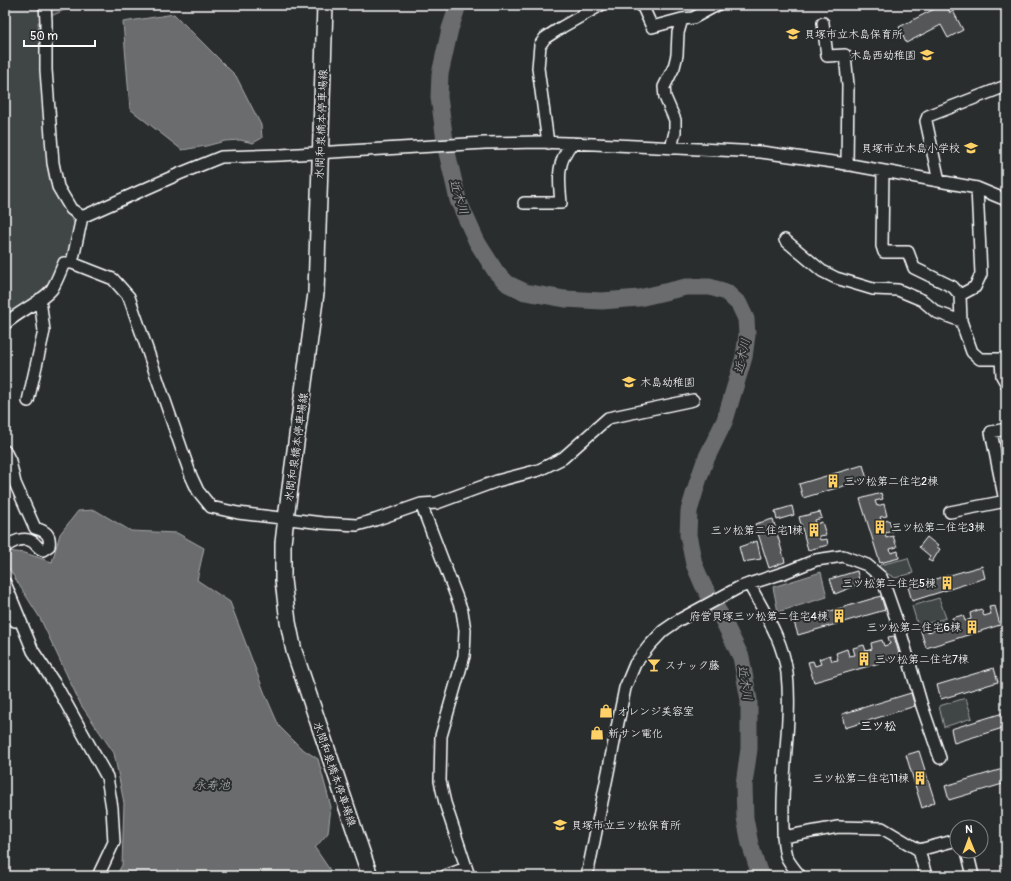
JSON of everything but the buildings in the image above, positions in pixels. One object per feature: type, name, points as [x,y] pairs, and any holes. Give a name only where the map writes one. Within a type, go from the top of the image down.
[{"type":"main road","name":"水間和泉橋本停車場線","points":[[325,5],[316,293],[283,543],[283,580],[288,622],[294,651],[370,876]]},
{"type":"street","points":[[44,5],[46,21],[46,70],[53,163],[58,187],[71,209],[82,217]]},
{"type":"street","points":[[548,143],[538,68],[540,45],[545,38],[562,26],[601,5]]},
{"type":"street","points":[[642,5],[652,27],[682,19],[693,18],[717,5]]},
{"type":"street","points":[[671,148],[675,132],[675,120],[664,96],[664,87],[674,67],[677,55],[678,33],[682,19]]},
{"type":"street","points":[[823,23],[827,56],[845,55],[848,85],[847,165]]},
{"type":"street","points":[[939,181],[926,121],[928,116],[1006,86]]},
{"type":"street","points":[[82,217],[221,157],[320,153],[485,143],[548,143],[761,152],[847,165],[977,188],[1006,200]]},
{"type":"street","points":[[524,203],[561,204],[559,182],[560,164],[565,152],[572,144]]},
{"type":"street","points":[[883,171],[882,246],[884,252],[908,252],[914,268],[953,287],[960,295],[961,321],[972,352],[980,359],[1004,360],[1002,376],[1006,383]]},
{"type":"street","points":[[960,295],[975,287],[981,274],[977,188]]},
{"type":"street","points":[[72,262],[82,217]]},
{"type":"street","points":[[785,240],[822,271],[836,278],[872,289],[898,290],[922,300],[936,312],[961,321]]},
{"type":"street","points":[[5,324],[40,299],[52,288],[64,263],[72,262],[113,278],[129,297],[191,476],[198,491],[211,507],[238,513],[323,523],[357,525],[421,504],[436,503],[497,481],[539,470],[563,458],[608,418],[693,400]]},
{"type":"street","points":[[28,401],[44,332],[40,299]]},
{"type":"street","points":[[950,512],[1005,501],[991,432],[1006,429]]},
{"type":"street","points":[[5,451],[10,461],[15,483],[35,528],[48,535],[50,541],[49,546],[43,550],[25,539]]},
{"type":"street","points":[[421,504],[462,612],[465,630],[464,656],[441,736],[440,781],[445,803],[468,872],[445,876]]},
{"type":"street","points":[[5,547],[13,541],[25,539],[30,536],[35,528]]},
{"type":"street","points":[[587,876],[625,688],[635,664],[648,646],[663,631],[679,620],[738,588],[816,560],[843,556],[866,565],[881,577],[900,630],[922,706],[940,758]]},
{"type":"street","points":[[5,583],[33,651]]},
{"type":"street","points":[[749,584],[775,632],[784,656],[788,694],[783,802],[783,837],[787,857],[800,876]]},
{"type":"street","points":[[5,604],[33,651],[57,687],[107,777],[112,808],[114,842],[98,876]]},
{"type":"street","points":[[783,837],[838,827],[882,828],[919,850],[926,876]]},
{"type":"street","points":[[919,850],[949,842]]},
{"type":"street","points":[[968,859],[973,876]]},
{"type":"shaded area","points":[[5,5],[75,5],[38,22],[48,167],[54,189],[75,224],[72,263],[47,294],[5,319]]},
{"type":"shaded area","points":[[908,558],[913,573],[895,578],[878,568],[880,565]]},
{"type":"shaded area","points":[[939,598],[946,618],[918,626],[912,606]]},
{"type":"shaded area","points":[[966,698],[972,718],[944,727],[939,706]]},
{"type":"water","points":[[174,14],[236,76],[261,125],[262,138],[253,143],[240,140],[225,141],[182,150],[130,109],[123,22]]},
{"type":"water","name":"永寿池","points":[[95,510],[131,531],[177,533],[204,548],[197,580],[230,602],[265,694],[279,726],[301,748],[318,759],[331,807],[328,833],[315,848],[334,876],[116,876],[122,865],[124,803],[114,753],[81,705],[40,618],[6,564],[6,551],[25,553],[52,562],[60,534],[78,511]]},
{"type":"water","points":[[821,572],[827,597],[778,612],[773,587]]},
{"type":"waterway","name":"近木川","points":[[458,5],[450,29],[440,74],[439,97],[446,148],[458,200],[477,242],[496,272],[508,284],[525,292],[565,299],[602,301],[639,298],[686,287],[710,287],[726,292],[739,304],[746,319],[747,335],[744,357],[725,420],[705,461],[698,481],[689,511],[688,535],[694,564],[703,585],[720,614],[741,657],[749,700],[749,749],[744,784],[745,818],[750,844],[759,872],[763,876]]},
{"type":"place","name":"貝塚市立木島保育所","points":[[793,34]]},
{"type":"place","name":"木島西幼稚園","points":[[927,55]]},
{"type":"place","name":"貝塚市立木島小学校","points":[[971,148]]},
{"type":"place","name":"木島幼稚園","points":[[629,382]]},
{"type":"place","name":"三ツ松第二住宅2棟","points":[[833,481]]},
{"type":"place","name":"三ツ松第二住宅3棟","points":[[880,527]]},
{"type":"place","name":"三ツ松第二住宅1棟","points":[[814,530]]},
{"type":"place","name":"三ツ松第二住宅5棟","points":[[947,583]]},
{"type":"place","name":"府営貝塚三ツ松第二住宅4棟","points":[[839,616]]},
{"type":"place","name":"三ツ松第二住宅6棟","points":[[972,627]]},
{"type":"place","name":"三ツ松第二住宅7棟","points":[[864,659]]},
{"type":"place","name":"スナック藤","points":[[654,665]]},
{"type":"place","name":"オレンジ美容室","points":[[606,711]]},
{"type":"place","name":"新サン電化","points":[[597,733]]},
{"type":"place","name":"三ツ松第二住宅11棟","points":[[920,778]]},
{"type":"place","name":"貝塚市立三ツ松保育所","points":[[560,825]]},
{"type":"district","name":"三ツ松","points":[[878,726]]}]
